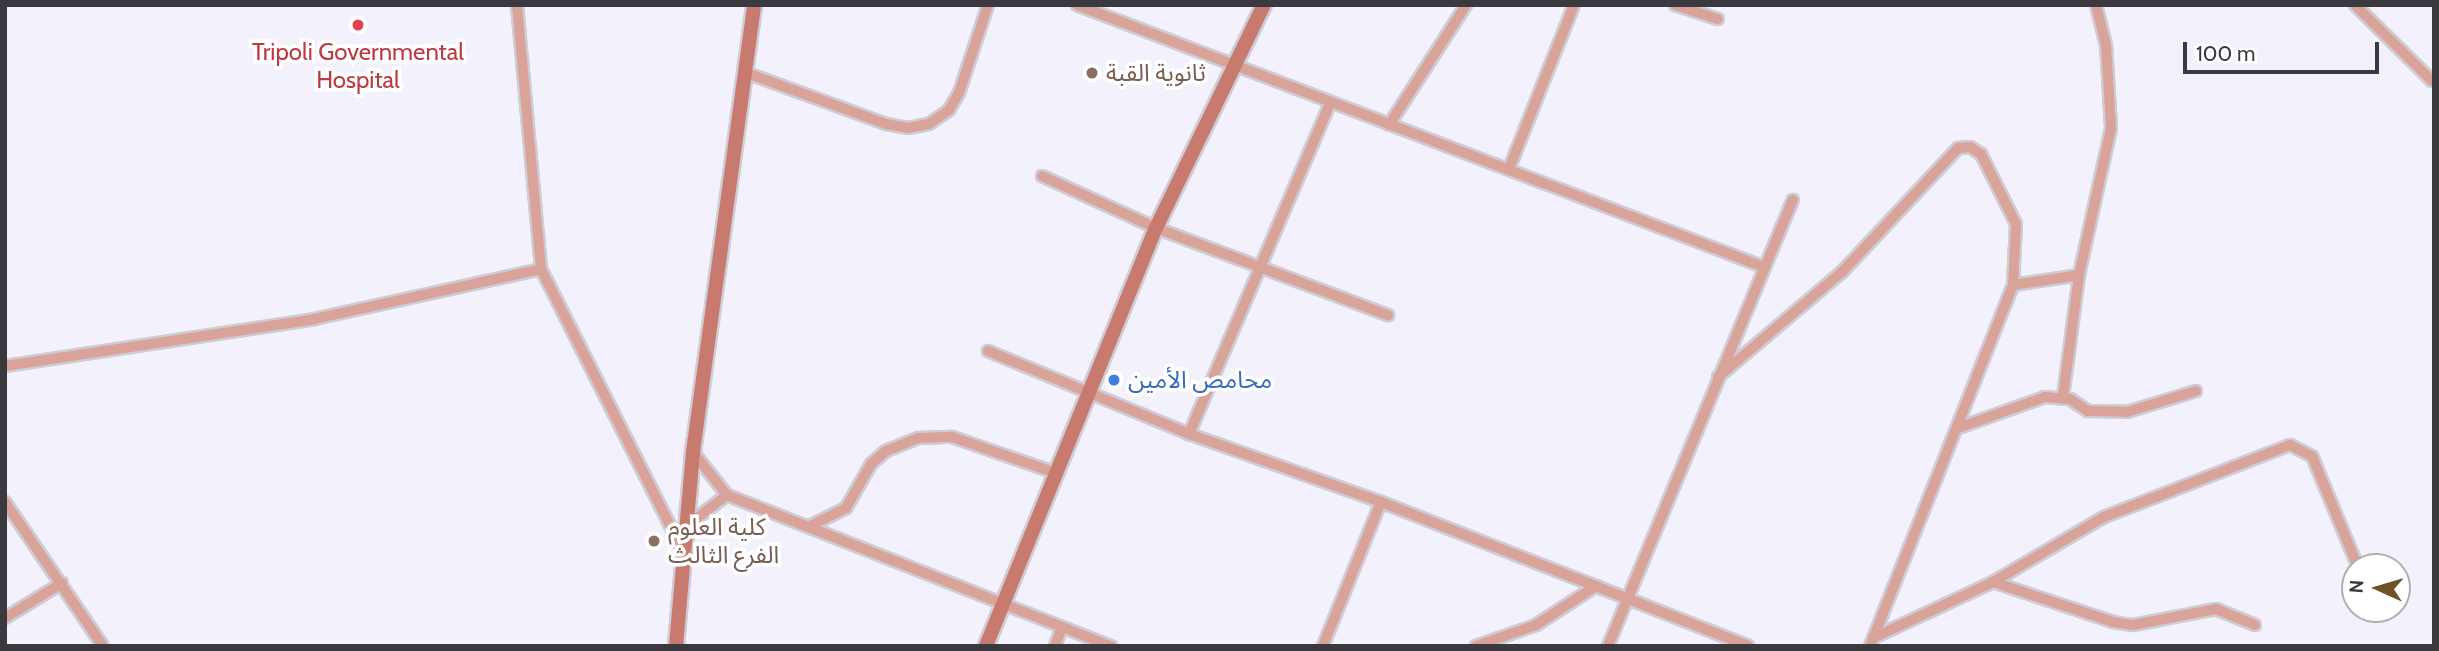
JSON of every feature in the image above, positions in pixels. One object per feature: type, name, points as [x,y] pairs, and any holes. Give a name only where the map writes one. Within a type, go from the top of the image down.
[{"type":"main road","points":[[676,646],[682,549],[693,452],[754,5]]},
{"type":"main road","points":[[986,646],[1086,392],[1156,228],[1231,66],[1264,5]]},
{"type":"street","points":[[517,5],[541,269],[682,549]]},
{"type":"street","points":[[744,72],[886,124],[908,128],[929,124],[949,110],[959,93],[988,5]]},
{"type":"street","points":[[1077,5],[1231,66],[1764,267]]},
{"type":"street","points":[[1389,125],[1466,5]]},
{"type":"street","points":[[1509,169],[1574,5]]},
{"type":"street","points":[[1675,5],[1718,19]]},
{"type":"street","points":[[2063,397],[2079,275],[2111,128],[2106,45],[2096,5]]},
{"type":"street","points":[[2356,5],[2432,81]]},
{"type":"street","points":[[1189,435],[1262,269],[1329,103]]},
{"type":"street","points":[[1718,377],[1842,272],[1958,148],[1970,147],[1981,154],[2017,224],[2013,285],[1872,642]]},
{"type":"street","points":[[1042,176],[1156,228],[1388,315]]},
{"type":"street","points":[[1608,646],[1793,200]]},
{"type":"street","points":[[5,366],[314,319],[541,269]]},
{"type":"street","points":[[2013,285],[2079,275]]},
{"type":"street","points":[[988,351],[1189,435],[1381,502],[1748,646]]},
{"type":"street","points":[[1958,428],[2045,397],[2063,397],[2088,411],[2127,412],[2196,391]]},
{"type":"street","points":[[808,527],[846,508],[871,464],[886,451],[918,438],[952,437],[1054,472]]},
{"type":"street","points":[[1872,642],[1993,582],[2104,517],[2290,445],[2312,456],[2352,553]]},
{"type":"street","points":[[693,452],[727,495],[1111,646]]},
{"type":"street","points":[[685,527],[727,495]]},
{"type":"street","points":[[5,502],[103,646]]},
{"type":"street","points":[[1323,646],[1381,502]]},
{"type":"street","points":[[1993,582],[2113,622],[2133,625],[2216,608],[2255,625]]},
{"type":"street","points":[[5,618],[62,583]]},
{"type":"street","points":[[1476,646],[1536,625],[1596,586]]},
{"type":"street","points":[[1055,646],[1062,627]]},
{"type":"place","name":"Tripoli Governmental Hospital","points":[[358,25]]},
{"type":"place","name":"ثانوية القبة","points":[[1092,73]]},
{"type":"place","name":"محامص الأمين","points":[[1114,380]]},
{"type":"place","name":"كلية العلوم الفرع الثالث","points":[[654,541]]}]
